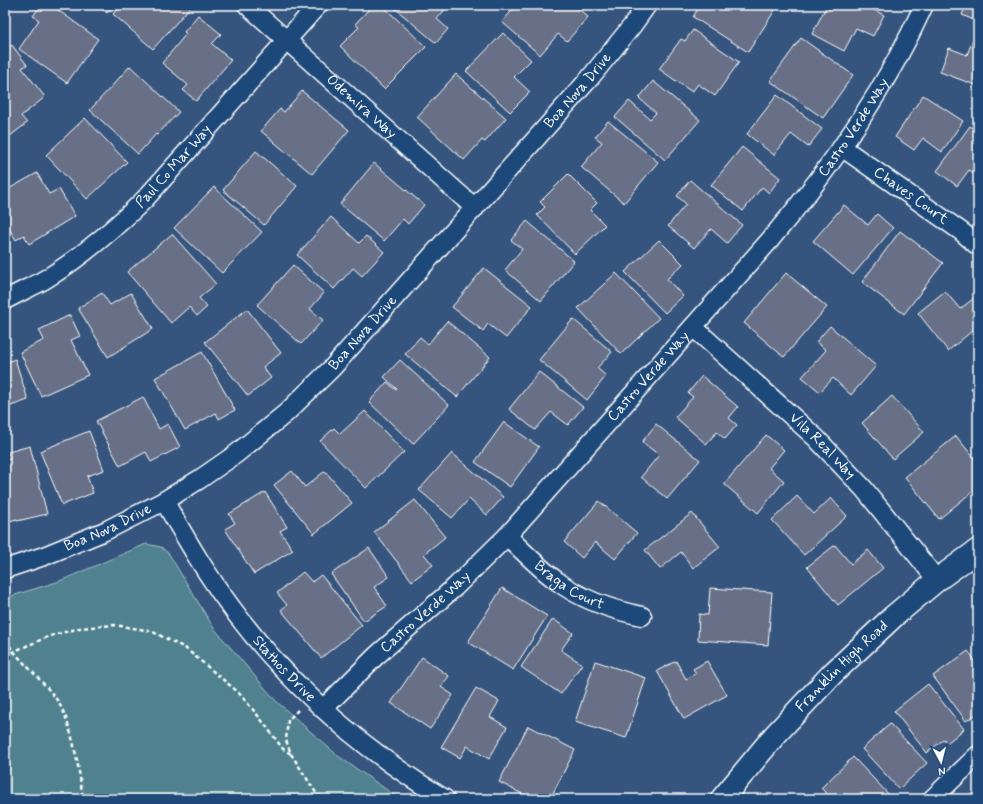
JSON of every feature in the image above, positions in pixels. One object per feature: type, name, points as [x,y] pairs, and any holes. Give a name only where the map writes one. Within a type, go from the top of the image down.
[{"type":"street","name":"Odemira Way","points":[[247,5],[475,208]]},
{"type":"street","name":"Paul Co Mar Way","points":[[5,300],[43,280],[74,260],[118,225],[145,199],[318,5]]},
{"type":"street","name":"Boa Nova Drive","points":[[5,568],[44,556],[105,531],[164,501],[200,479],[236,454],[286,413],[332,368],[475,208],[589,79],[647,5]]},
{"type":"street","name":"Castro Verde Way","points":[[317,703],[376,656],[455,587],[507,536],[801,204],[843,148],[885,81],[911,35],[924,5]]},
{"type":"street","name":"Chaves Court","points":[[843,148],[962,232],[978,246]]},
{"type":"street","name":"Vila Real Way","points":[[693,327],[816,438],[864,489],[937,580]]},
{"type":"street","name":"Stathos Drive","points":[[164,501],[206,572],[246,627],[291,678],[357,738],[392,765],[445,799]]},
{"type":"street","name":"Braga Court","points":[[507,536],[558,582],[587,600],[620,611],[642,616]]},
{"type":"street","name":"Franklin High Road","points":[[722,799],[775,735],[832,674],[894,616],[937,580],[978,550]]},
{"type":"street","points":[[932,799],[978,755]]},
{"type":"path","points":[[5,656],[50,636],[80,628],[115,625],[151,631],[185,648],[238,692],[283,749],[291,754]]},
{"type":"path","points":[[5,640],[55,697],[68,724],[83,799]]},
{"type":"path","points":[[317,703],[288,720],[286,740],[291,754],[320,799]]},
{"type":"green space","points":[[146,544],[161,547],[169,554],[213,627],[276,701],[338,756],[400,799],[5,799],[5,598],[60,581]]},
{"type":"building","points":[[41,5],[51,5],[98,39],[67,83],[19,49],[39,20],[33,16]]},
{"type":"building","points":[[97,5],[114,5],[107,13]]},
{"type":"building","points":[[121,5],[192,5],[153,49],[113,14]]},
{"type":"building","points":[[373,5],[382,5],[426,47],[384,89],[340,46],[359,27],[355,24]]},
{"type":"building","points":[[391,5],[449,5],[437,19],[448,29],[436,43]]},
{"type":"building","points":[[517,5],[561,5],[564,7],[566,5],[574,5],[588,17],[567,41],[558,34],[540,55],[502,22]]},
{"type":"building","points":[[700,5],[768,5],[775,10],[748,52],[693,17]]},
{"type":"building","points":[[827,5],[864,5],[884,15],[873,36],[856,28],[844,51],[812,34]]},
{"type":"building","points":[[966,5],[978,5],[978,22],[962,15]]},
{"type":"building","points":[[198,15],[221,34],[212,44],[231,60],[196,101],[183,90],[188,85],[162,63],[186,34],[184,32]]},
{"type":"building","points":[[693,30],[739,62],[715,96],[698,84],[692,92],[659,69],[681,39],[685,41]]},
{"type":"building","points":[[503,33],[531,60],[514,77],[530,92],[510,112],[466,71]]},
{"type":"building","points":[[975,34],[978,36],[978,86],[940,72],[949,48],[967,55]]},
{"type":"building","points":[[801,38],[853,75],[823,118],[770,81]]},
{"type":"building","points":[[12,45],[27,65],[22,68],[45,97],[21,116],[27,123],[10,136],[5,130],[5,51]]},
{"type":"building","points":[[130,66],[179,112],[138,154],[90,110]]},
{"type":"building","points":[[456,74],[506,118],[485,142],[482,140],[464,160],[417,117]]},
{"type":"building","points":[[653,81],[700,120],[665,160],[615,117],[629,101],[650,119],[656,113],[639,98]]},
{"type":"building","points":[[302,91],[349,130],[312,174],[261,131],[280,109],[284,112]]},
{"type":"building","points":[[777,95],[822,129],[808,147],[791,134],[774,155],[747,134]]},
{"type":"building","points":[[923,95],[963,121],[942,152],[923,138],[914,150],[895,137]]},
{"type":"building","points":[[85,118],[127,162],[87,199],[46,155]]},
{"type":"building","points":[[608,121],[658,162],[624,203],[581,167],[602,142],[595,137]]},
{"type":"building","points":[[970,126],[978,132],[978,176],[969,170],[957,186],[937,171]]},
{"type":"building","points":[[742,147],[780,178],[769,193],[762,187],[743,211],[711,185]]},
{"type":"building","points":[[256,151],[297,186],[264,225],[223,190]]},
{"type":"building","points":[[374,163],[424,205],[408,224],[403,219],[384,241],[340,204]]},
{"type":"building","points":[[37,173],[49,194],[59,189],[75,216],[29,244],[24,235],[16,240],[5,222],[5,191]]},
{"type":"building","points":[[568,174],[597,203],[590,210],[605,225],[575,254],[537,215],[545,207],[540,202]]},
{"type":"building","points":[[690,180],[742,225],[727,243],[711,229],[694,248],[668,226],[686,204],[677,196]]},
{"type":"building","points":[[214,187],[262,232],[222,273],[174,228]]},
{"type":"building","points":[[844,205],[868,225],[877,214],[893,228],[853,275],[813,241]]},
{"type":"building","points":[[331,217],[359,243],[366,236],[384,252],[362,276],[353,268],[334,289],[297,255]]},
{"type":"building","points":[[527,221],[574,261],[541,301],[505,270],[522,249],[511,240]]},
{"type":"building","points":[[900,231],[943,263],[904,314],[862,282]]},
{"type":"building","points":[[172,234],[216,284],[199,298],[207,307],[197,316],[189,307],[171,323],[127,272]]},
{"type":"building","points":[[659,240],[683,264],[667,279],[683,296],[665,313],[625,272]]},
{"type":"building","points":[[293,265],[324,293],[310,309],[323,320],[301,344],[257,305]]},
{"type":"building","points":[[484,268],[532,306],[506,338],[488,324],[483,331],[452,307]]},
{"type":"building","points":[[616,273],[659,318],[621,354],[578,308]]},
{"type":"building","points":[[786,273],[827,307],[784,357],[744,323]]},
{"type":"building","points":[[945,291],[960,309],[978,295],[978,326],[948,351],[918,313]]},
{"type":"building","points":[[102,293],[110,305],[131,293],[153,329],[108,357],[78,308]]},
{"type":"building","points":[[247,309],[281,353],[263,367],[271,378],[248,396],[205,342]]},
{"type":"building","points":[[70,315],[80,336],[71,340],[88,375],[41,396],[20,352],[44,340],[39,330]]},
{"type":"building","points":[[573,319],[612,352],[597,368],[606,376],[587,400],[539,360]]},
{"type":"building","points":[[447,321],[490,357],[457,397],[405,354],[420,337],[428,344]]},
{"type":"building","points":[[830,326],[876,366],[851,395],[833,378],[820,392],[802,377],[826,350],[816,342]]},
{"type":"building","points":[[202,352],[235,410],[219,419],[216,413],[185,430],[155,378]]},
{"type":"building","points":[[15,359],[28,400],[5,408],[5,363]]},
{"type":"building","points":[[400,360],[449,405],[413,444],[369,402],[387,382],[396,390],[397,389],[384,377]]},
{"type":"building","points":[[978,360],[978,391],[971,389]]},
{"type":"building","points":[[539,372],[583,407],[568,425],[551,412],[535,430],[509,409]]},
{"type":"building","points":[[702,376],[738,407],[729,418],[737,425],[725,439],[717,432],[706,444],[675,417],[693,397],[688,393]]},
{"type":"building","points":[[892,396],[924,432],[893,459],[862,423]]},
{"type":"building","points":[[143,397],[159,429],[168,424],[180,447],[151,462],[146,452],[120,466],[96,421]]},
{"type":"building","points":[[365,411],[404,452],[366,488],[320,441],[334,428],[340,434]]},
{"type":"building","points":[[504,422],[539,447],[510,487],[475,462]]},
{"type":"building","points":[[656,424],[700,460],[667,499],[641,477],[659,455],[642,442]]},
{"type":"building","points":[[89,431],[104,470],[87,476],[93,493],[62,505],[40,451]]},
{"type":"building","points":[[766,435],[784,450],[769,468],[784,481],[758,513],[724,484]]},
{"type":"building","points":[[956,436],[978,463],[978,487],[939,519],[905,477]]},
{"type":"building","points":[[30,446],[47,514],[17,521],[17,519],[5,522],[5,460],[10,459],[8,452]]},
{"type":"building","points":[[452,453],[503,497],[487,515],[469,499],[452,518],[419,490]]},
{"type":"building","points":[[292,471],[305,487],[325,471],[352,503],[314,534],[274,485]]},
{"type":"building","points":[[265,492],[287,527],[280,531],[293,550],[254,574],[225,529],[235,523],[229,514]]},
{"type":"building","points":[[797,496],[814,514],[831,498],[847,516],[804,555],[772,520]]},
{"type":"building","points":[[415,500],[445,537],[424,554],[433,565],[412,581],[374,532]]},
{"type":"building","points":[[599,501],[637,533],[615,559],[595,542],[582,558],[564,542]]},
{"type":"building","points":[[692,513],[720,547],[693,568],[681,552],[660,569],[645,550]]},
{"type":"building","points":[[835,545],[851,564],[868,550],[883,568],[838,605],[807,567]]},
{"type":"building","points":[[369,548],[389,577],[374,587],[387,606],[364,621],[331,574]]},
{"type":"building","points":[[303,572],[312,582],[321,575],[362,625],[321,658],[281,610],[287,605],[277,593]]},
{"type":"building","points":[[502,588],[547,616],[513,670],[468,642]]},
{"type":"building","points":[[710,588],[772,592],[768,645],[698,640],[699,614],[708,615]]},
{"type":"building","points":[[553,619],[573,633],[561,650],[582,664],[561,694],[521,667]]},
{"type":"building","points":[[968,651],[978,664],[978,713],[966,721],[933,676]]},
{"type":"building","points":[[422,657],[449,676],[441,687],[453,695],[430,729],[391,703]]},
{"type":"building","points":[[595,661],[646,678],[626,738],[575,722]]},
{"type":"building","points":[[676,661],[686,679],[696,673],[693,669],[707,661],[727,695],[684,719],[657,671]]},
{"type":"building","points":[[928,684],[964,729],[947,743],[944,739],[927,753],[894,711]]},
{"type":"building","points":[[476,688],[499,701],[490,717],[507,727],[489,759],[467,746],[460,758],[441,747]]},
{"type":"building","points":[[890,724],[927,763],[899,789],[862,749]]},
{"type":"building","points":[[528,726],[575,750],[550,799],[532,799],[499,782]]},
{"type":"building","points":[[853,757],[893,799],[832,799],[821,788]]}]
